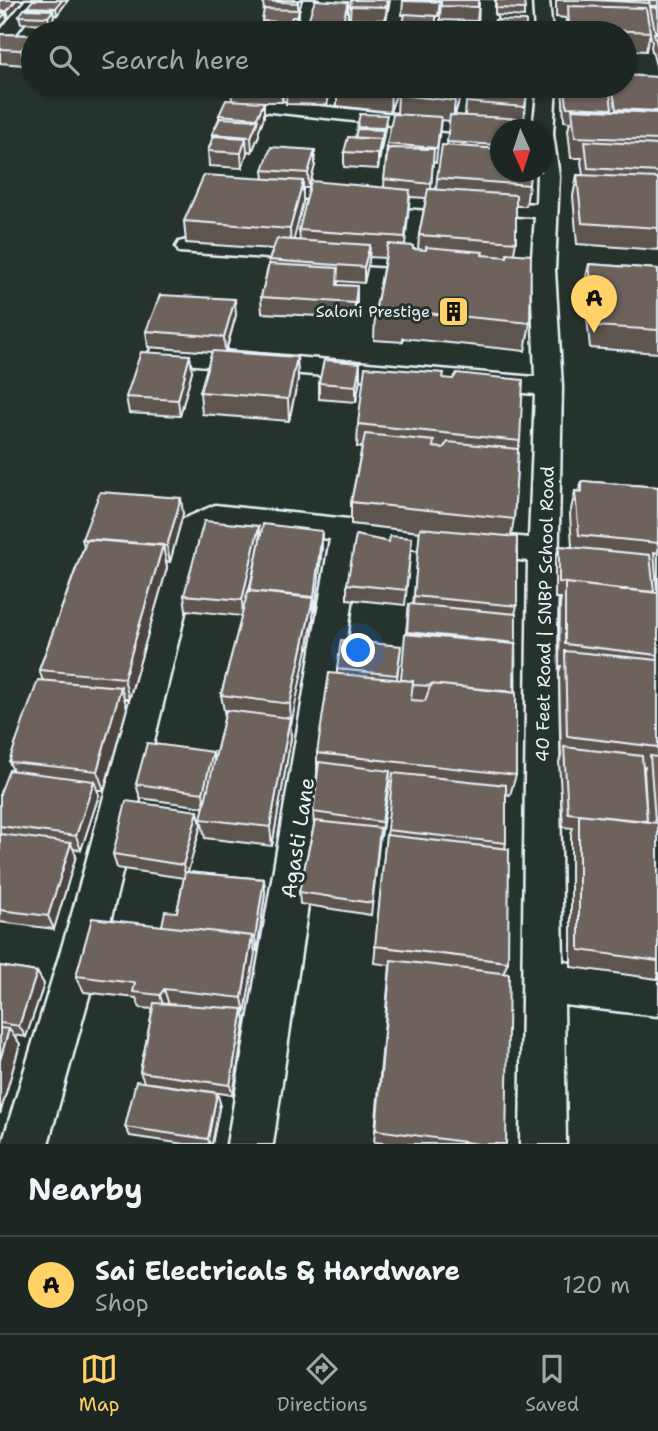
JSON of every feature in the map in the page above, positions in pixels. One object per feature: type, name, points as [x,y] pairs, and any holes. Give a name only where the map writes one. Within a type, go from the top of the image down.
[{"type":"street","points":[[0,43],[33,0]]},
{"type":"street","points":[[303,21],[310,0]]},
{"type":"street","points":[[396,21],[399,0]]},
{"type":"street","points":[[488,0],[488,21]]},
{"type":"street","points":[[541,0],[543,21]]},
{"type":"street","name":"40 Feet Road | SNBP School Road","points":[[544,119],[546,98]]},
{"type":"street","points":[[242,104],[490,130]]},
{"type":"street","name":"40 Feet Road | SNBP School Road","points":[[543,1144],[543,551],[549,387],[530,269],[546,211],[548,182]]},
{"type":"street","points":[[240,188],[546,211]]},
{"type":"street","points":[[187,247],[447,264]]},
{"type":"street","points":[[161,354],[549,387]]},
{"type":"street","points":[[25,1144],[92,914],[190,529],[215,516],[543,551]]},
{"type":"street","name":"Agasti Lane","points":[[250,1144],[347,531]]},
{"type":"street","points":[[542,981],[658,995]]},
{"type":"building","points":[[0,0],[16,0],[7,11],[0,11]]},
{"type":"building","points":[[33,0],[62,0],[56,8],[27,7]]},
{"type":"building","points":[[264,0],[298,0],[297,3]]},
{"type":"building","points":[[315,0],[348,2],[343,21],[308,21]]},
{"type":"building","points":[[351,0],[387,0],[386,7],[350,6]]},
{"type":"building","points":[[403,0],[440,0],[439,2]]},
{"type":"building","points":[[441,0],[478,0],[478,7],[441,6]]},
{"type":"building","points":[[496,0],[524,0],[525,9],[496,8]]},
{"type":"building","points":[[593,0],[649,0],[649,3]]},
{"type":"building","points":[[649,0],[658,0],[658,6],[650,6]]},
{"type":"building","points":[[568,6],[646,8],[650,32],[637,31],[637,21],[569,21]]},
{"type":"building","points":[[650,7],[658,8],[658,31],[655,31]]},
{"type":"building","points":[[24,9],[53,10],[48,17],[19,16]]},
{"type":"building","points":[[264,9],[299,10],[297,17],[292,17],[290,21],[262,21]]},
{"type":"building","points":[[405,14],[436,16],[436,21],[404,21]]},
{"type":"building","points":[[654,33],[658,33],[658,49]]},
{"type":"building","points":[[0,34],[21,35],[21,50],[0,49]]},
{"type":"building","points":[[637,76],[658,77],[658,111],[616,109],[614,98],[637,98]]},
{"type":"building","points":[[426,98],[456,98],[455,101]]},
{"type":"building","points":[[467,98],[526,98],[525,107],[466,102]]},
{"type":"building","points":[[566,98],[611,98],[612,109],[567,107]]},
{"type":"building","points":[[226,100],[264,102],[257,118],[219,115]]},
{"type":"building","points":[[572,109],[658,113],[658,140],[575,137]]},
{"type":"building","points":[[360,114],[387,115],[384,128],[357,127]]},
{"type":"building","points":[[393,114],[441,117],[437,148],[387,144]]},
{"type":"building","points":[[450,115],[527,119],[490,119],[490,144],[447,142]]},
{"type":"building","points":[[220,118],[258,120],[251,137],[212,134]]},
{"type":"building","points":[[357,129],[383,130],[381,144],[381,139],[355,138]]},
{"type":"building","points":[[214,136],[246,138],[241,153],[208,151]]},
{"type":"building","points":[[348,137],[381,139],[378,154],[344,152]]},
{"type":"building","points":[[585,141],[658,145],[658,172],[588,168]]},
{"type":"building","points":[[442,145],[490,148],[490,182],[529,182],[529,185],[437,178]]},
{"type":"building","points":[[271,147],[315,150],[308,173],[263,170]]},
{"type":"building","points":[[388,148],[434,149],[431,184],[384,179]]},
{"type":"building","points":[[204,175],[303,181],[290,229],[184,221]]},
{"type":"building","points":[[577,175],[658,178],[658,228],[582,223]]},
{"type":"building","points":[[311,181],[410,190],[405,237],[299,230]]},
{"type":"building","points":[[428,189],[516,195],[516,242],[419,235]]},
{"type":"building","points":[[277,239],[370,245],[364,267],[269,260]]},
{"type":"building","points":[[388,244],[413,246],[413,249],[426,250],[426,247],[483,252],[482,255],[507,257],[507,253],[531,255],[530,323],[405,311],[405,315],[375,313]]},
{"type":"building","points":[[269,264],[338,268],[337,285],[357,286],[355,303],[261,297]]},
{"type":"building","points":[[589,264],[658,269],[658,330],[595,326]]},
{"type":"building","points":[[160,295],[235,299],[224,337],[146,331]]},
{"type":"building","points":[[212,351],[297,357],[288,399],[200,392]]},
{"type":"building","points":[[141,352],[190,355],[178,400],[126,397]]},
{"type":"building","points":[[324,360],[360,363],[356,386],[319,383]]},
{"type":"building","points":[[365,367],[444,373],[443,378],[453,379],[457,373],[523,380],[520,441],[358,424]]},
{"type":"building","points":[[365,434],[434,441],[433,447],[443,448],[448,442],[518,449],[514,519],[351,502]]},
{"type":"building","points":[[582,481],[658,487],[658,543],[579,535],[575,491],[582,492]]},
{"type":"building","points":[[100,492],[181,498],[167,546],[82,539]]},
{"type":"building","points":[[204,521],[259,526],[242,600],[184,595]]},
{"type":"building","points":[[263,524],[322,531],[314,597],[250,591]]},
{"type":"building","points":[[420,528],[517,537],[517,606],[414,596]]},
{"type":"building","points":[[356,535],[389,542],[390,536],[412,538],[406,590],[347,584]]},
{"type":"building","points":[[87,539],[163,545],[124,678],[39,670]]},
{"type":"building","points":[[559,546],[650,555],[654,592],[559,582]]},
{"type":"building","points":[[654,552],[658,553],[658,590],[657,590]]},
{"type":"building","points":[[565,583],[658,593],[658,655],[565,644]]},
{"type":"building","points":[[248,591],[313,598],[290,704],[221,695]]},
{"type":"building","points":[[409,604],[516,614],[516,643],[407,632]]},
{"type":"building","points":[[405,634],[515,644],[514,692],[431,684],[413,685],[413,681],[401,680]]},
{"type":"building","points":[[341,640],[401,646],[397,675],[337,669]]},
{"type":"building","points":[[565,651],[658,660],[658,747],[567,736]]},
{"type":"building","points":[[329,673],[413,681],[411,700],[425,701],[431,684],[516,693],[516,775],[317,753]]},
{"type":"building","points":[[38,680],[121,687],[97,771],[9,762]]},
{"type":"building","points":[[226,710],[290,718],[270,827],[201,819]]},
{"type":"building","points":[[147,743],[213,752],[203,793],[136,784]]},
{"type":"building","points":[[564,747],[642,756],[647,821],[568,813]]},
{"type":"building","points":[[650,756],[658,757],[658,821],[655,820]]},
{"type":"building","points":[[319,762],[390,771],[382,822],[313,812]]},
{"type":"building","points":[[9,770],[94,781],[76,836],[0,826],[0,793]]},
{"type":"building","points":[[393,773],[506,785],[506,843],[387,830]]},
{"type":"building","points":[[126,801],[198,811],[183,865],[113,854]]},
{"type":"building","points":[[579,814],[658,823],[658,961],[579,950]]},
{"type":"building","points":[[315,821],[380,828],[372,903],[299,892]]},
{"type":"building","points":[[0,834],[71,843],[48,916],[0,910]]},
{"type":"building","points":[[386,835],[509,849],[508,962],[375,946]]},
{"type":"building","points":[[185,872],[264,879],[255,938],[162,926],[165,911],[177,912]]},
{"type":"building","points":[[92,918],[252,936],[242,998],[164,989],[160,995],[133,992],[135,983],[76,976]]},
{"type":"building","points":[[391,960],[509,974],[506,1144],[479,1144],[376,1130]]},
{"type":"building","points":[[0,966],[37,972],[19,1026],[0,1023]]},
{"type":"building","points":[[154,1003],[243,1009],[230,1085],[140,1072]]},
{"type":"building","points":[[0,1028],[9,1029],[0,1060]]},
{"type":"building","points":[[136,1081],[217,1093],[208,1139],[125,1127]]},
{"type":"place","name":"Saloni Prestige","points":[[453,311]]},
{"type":"place","name":"Sai Electricals & Hardware","points":[[594,333]]}]
